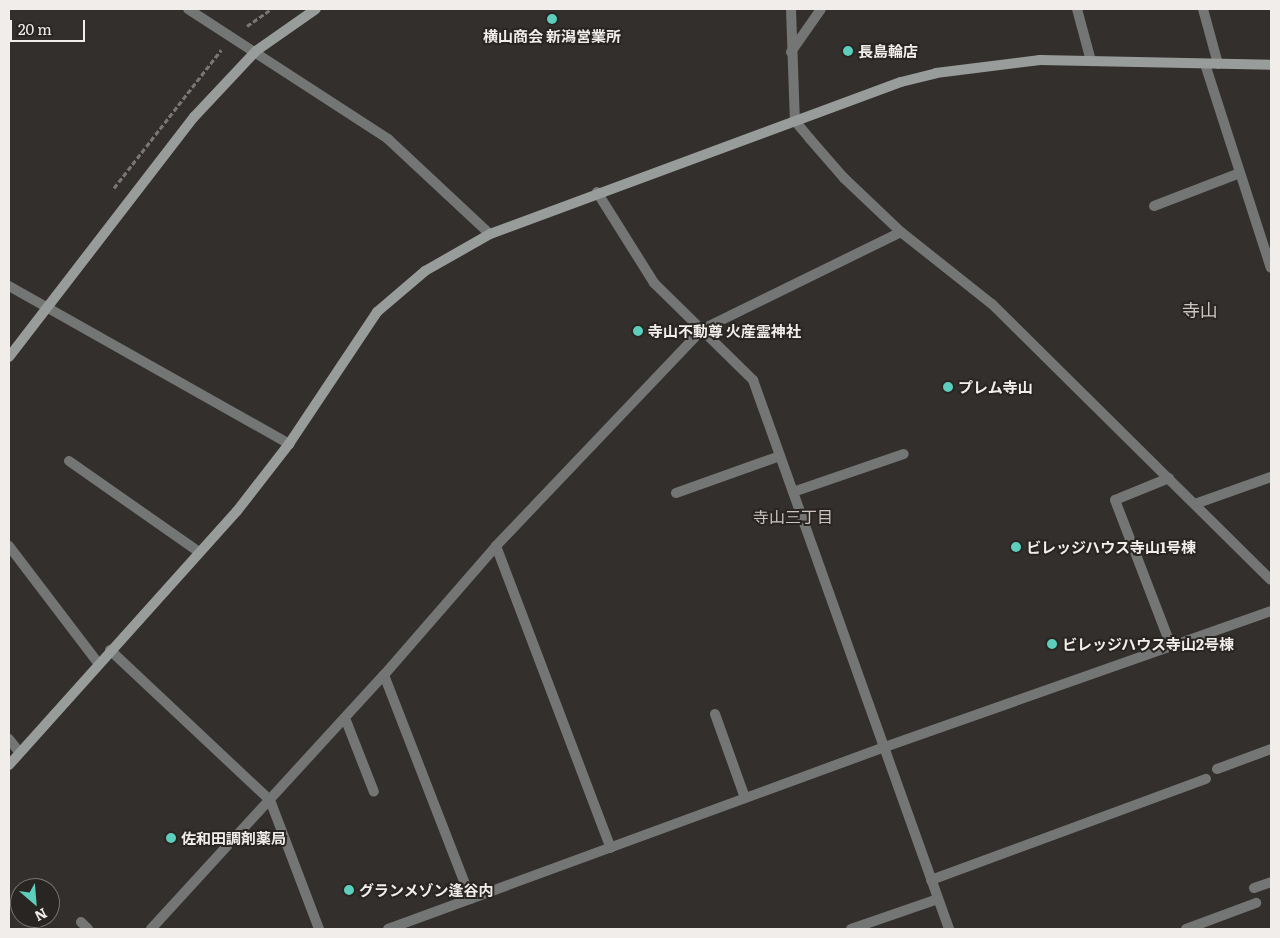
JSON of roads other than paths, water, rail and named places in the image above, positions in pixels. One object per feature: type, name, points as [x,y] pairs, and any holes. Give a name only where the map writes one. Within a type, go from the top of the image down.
[{"type":"street","points":[[188,9],[256,51],[388,139],[490,234]]},
{"type":"street","points":[[9,357],[194,117],[256,51],[316,9]]},
{"type":"street","points":[[791,9],[791,52],[795,120],[844,178],[901,232],[992,304],[1271,580]]},
{"type":"street","points":[[791,52],[821,9]]},
{"type":"street","points":[[1078,9],[1091,61]]},
{"type":"street","points":[[1203,9],[1218,64]]},
{"type":"street","points":[[9,764],[98,663],[237,511],[289,444],[377,312],[426,271],[490,234],[597,192],[795,120],[901,82],[936,73],[1040,60],[1271,65]]},
{"type":"street","points":[[1205,64],[1240,172],[1268,249],[1271,268]]},
{"type":"street","points":[[1154,206],[1240,172]]},
{"type":"street","points":[[597,192],[654,283],[753,380],[882,748],[949,929]]},
{"type":"street","points":[[151,929],[384,675],[496,546],[703,329],[901,232]]},
{"type":"street","points":[[9,286],[289,444]]},
{"type":"street","points":[[792,492],[904,454]]},
{"type":"street","points":[[676,493],[780,456]]},
{"type":"street","points":[[69,461],[199,552]]},
{"type":"street","points":[[1195,504],[1271,477]]},
{"type":"street","points":[[1169,478],[1115,500],[1171,646]]},
{"type":"street","points":[[9,546],[98,663]]},
{"type":"street","points":[[496,546],[611,848]]},
{"type":"street","points":[[388,929],[882,748],[1271,611]]},
{"type":"street","points":[[110,650],[270,800],[319,929]]},
{"type":"street","points":[[384,675],[471,899]]},
{"type":"street","points":[[715,714],[745,798]]},
{"type":"street","points":[[345,718],[374,792]]},
{"type":"street","points":[[9,739],[18,752]]},
{"type":"street","points":[[1217,769],[1271,749]]},
{"type":"street","points":[[931,880],[1206,779]]},
{"type":"street","points":[[1254,888],[1271,882]]},
{"type":"street","points":[[851,929],[938,899]]},
{"type":"street","points":[[1186,929],[1256,903]]},
{"type":"place","name":"横山商会 新潟営業所","points":[[552,19]]},
{"type":"place","name":"長島輪店","points":[[848,51]]},
{"type":"place","name":"寺山不動尊 火産霊神社","points":[[638,331]]},
{"type":"place","name":"プレム寺山","points":[[948,387]]},
{"type":"place","name":"ビレッジハウス寺山1号棟","points":[[1016,547]]},
{"type":"place","name":"ビレッジハウス寺山2号棟","points":[[1052,644]]},
{"type":"place","name":"佐和田調剤薬局","points":[[171,838]]},
{"type":"place","name":"グランメゾン逢谷内","points":[[349,890]]},
{"type":"district","name":"寺山","points":[[1200,310]]},
{"type":"district","name":"寺山三丁目","points":[[793,516]]}]
